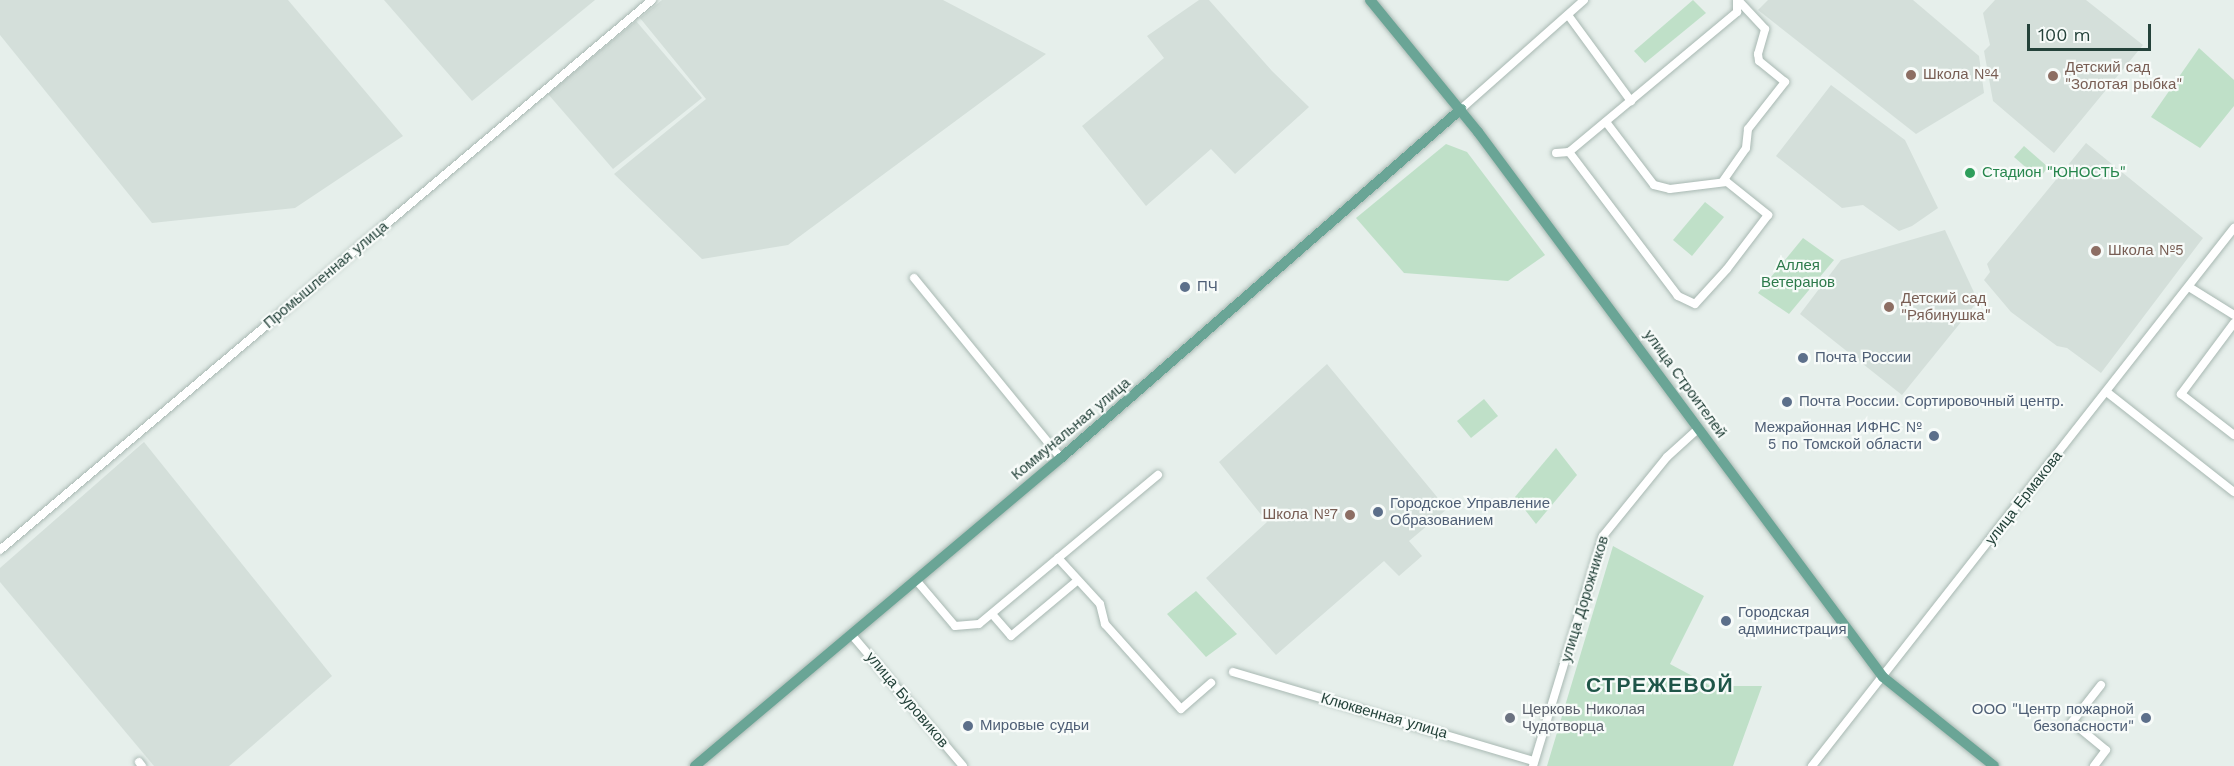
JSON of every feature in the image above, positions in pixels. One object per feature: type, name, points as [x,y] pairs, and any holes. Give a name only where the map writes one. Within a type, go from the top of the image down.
[{"type":"main road","name":"улица Строителей","points":[[1370,0],[1461,110],[1883,677],[1994,766]]},
{"type":"main road","name":"Коммунальная улица","points":[[695,766],[1061,458],[1461,110]]},
{"type":"street","name":"Промышленная улица","points":[[0,550],[652,0]]},
{"type":"street","points":[[1461,110],[1584,0]]},
{"type":"street","points":[[1556,153],[1569,152],[1737,12],[1738,0]]},
{"type":"street","points":[[1723,181],[1746,148],[1748,129],[1785,82],[1759,61],[1758,54],[1765,29],[1738,0]]},
{"type":"street","points":[[1568,15],[1631,100]]},
{"type":"street","points":[[1569,152],[1678,296],[1695,304],[1727,269],[1768,215],[1723,181],[1670,189],[1654,185],[1606,122]]},
{"type":"street","name":"улица Ермакова","points":[[1812,766],[2108,393],[2234,228]]},
{"type":"street","points":[[914,278],[1061,458]]},
{"type":"street","points":[[2189,287],[2234,315]]},
{"type":"street","points":[[2234,323],[2181,394],[2234,435]]},
{"type":"street","points":[[2108,393],[2234,492]]},
{"type":"street","name":"улица Дорожников","points":[[1534,764],[1603,536],[1667,457],[1700,429]]},
{"type":"street","points":[[916,580],[955,626],[979,624],[1158,475]]},
{"type":"street","points":[[1058,558],[1100,604],[1105,624],[1181,708],[1211,683]]},
{"type":"street","points":[[992,614],[1011,636],[1078,580]]},
{"type":"street","name":"улица Буровиков","points":[[851,634],[963,766]]},
{"type":"street","name":"Клюквенная улица","points":[[1233,672],[1534,764]]},
{"type":"street","points":[[2094,766],[2106,750],[2072,722],[2101,685]]},
{"type":"shaded area","points":[[0,0],[288,0],[403,136],[295,208],[152,223],[0,35]]},
{"type":"shaded area","points":[[384,0],[595,0],[472,101]]},
{"type":"shaded area","points":[[662,0],[943,0],[1046,54],[788,245],[702,259],[614,174],[706,99],[640,18]]},
{"type":"shaded area","points":[[1199,0],[1209,0],[1272,71],[1309,107],[1235,174],[1211,149],[1146,206],[1082,126],[1164,58],[1147,36]]},
{"type":"shaded area","name":"Школа №4","points":[[1768,0],[1913,0],[1979,56],[1984,93],[1916,134],[1758,10]]},
{"type":"shaded area","name":"Детский сад \"Золотая рыбка\"","points":[[1995,0],[2086,0],[2143,45],[2054,153],[1993,101],[1984,51],[1990,45],[1983,13]]},
{"type":"shaded area","points":[[636,21],[702,98],[613,169],[548,94]]},
{"type":"shaded area","points":[[1831,85],[1905,140],[1938,208],[1912,226],[1899,231],[1863,205],[1842,208],[1776,156]]},
{"type":"shaded area","name":"Школа №5","points":[[2086,143],[2203,238],[2101,373],[2067,348],[2057,346],[2011,312],[1984,280],[1990,272],[1987,264]]},
{"type":"shaded area","name":"Детский сад \"Рябинушка\"","points":[[1945,230],[1978,301],[1902,395],[1800,314],[1841,260]]},
{"type":"shaded area","name":"Школа №7","points":[[1327,364],[1447,509],[1409,541],[1422,556],[1399,576],[1384,561],[1276,655],[1206,578],[1267,522],[1219,462]]},
{"type":"shaded area","points":[[144,442],[332,676],[229,766],[154,766],[0,582],[0,568]]},
{"type":"green space","points":[[1693,0],[1706,13],[1645,63],[1634,51]]},
{"type":"green space","points":[[2199,48],[2234,80],[2234,106],[2200,148],[2151,117]]},
{"type":"green space","points":[[1446,144],[1467,152],[1545,255],[1508,281],[1404,273],[1356,218]]},
{"type":"green space","points":[[2024,146],[2048,167],[2039,179],[2014,157]]},
{"type":"green space","points":[[1705,202],[1724,217],[1692,256],[1673,240]]},
{"type":"green space","name":"Аллея Ветеранов","points":[[1803,238],[1834,260],[1789,314],[1758,293]]},
{"type":"green space","points":[[1484,399],[1498,416],[1471,438],[1457,421]]},
{"type":"green space","points":[[1556,448],[1577,475],[1536,524],[1515,497]]},
{"type":"green space","points":[[1613,546],[1704,596],[1670,664],[1711,686],[1762,686],[1733,766],[1547,766]]},
{"type":"green space","points":[[1196,591],[1237,634],[1206,657],[1167,614]]},
{"type":"place","name":"Школа №4","points":[[1911,75]]},
{"type":"place","name":"Детский сад \"Золотая рыбка\"","points":[[2053,76]]},
{"type":"place","name":"Стадион \"ЮНОСТЬ\"","points":[[1970,173]]},
{"type":"place","name":"Школа №5","points":[[2096,251]]},
{"type":"place","name":"ПЧ","points":[[1185,287]]},
{"type":"place","name":"Детский сад \"Рябинушка\"","points":[[1889,307]]},
{"type":"place","name":"Почта России","points":[[1803,358]]},
{"type":"place","name":"Почта России. Сортировочный центр.","points":[[1787,402]]},
{"type":"place","name":"Межрайонная ИФНС № 5 по Томской области","points":[[1934,436]]},
{"type":"place","name":"Городское Управление Образованием","points":[[1378,512]]},
{"type":"place","name":"Школа №7","points":[[1350,515]]},
{"type":"place","name":"Городская администрация","points":[[1726,621]]},
{"type":"place","name":"Церковь Николая Чудотворца","points":[[1510,718]]},
{"type":"place","name":"ООО \"Центр пожарной безопасности\"","points":[[2146,718]]},
{"type":"place","name":"Мировые судьи","points":[[968,726]]},
{"type":"district","name":"СТРЕЖЕВОЙ","points":[[1660,685]]}]
